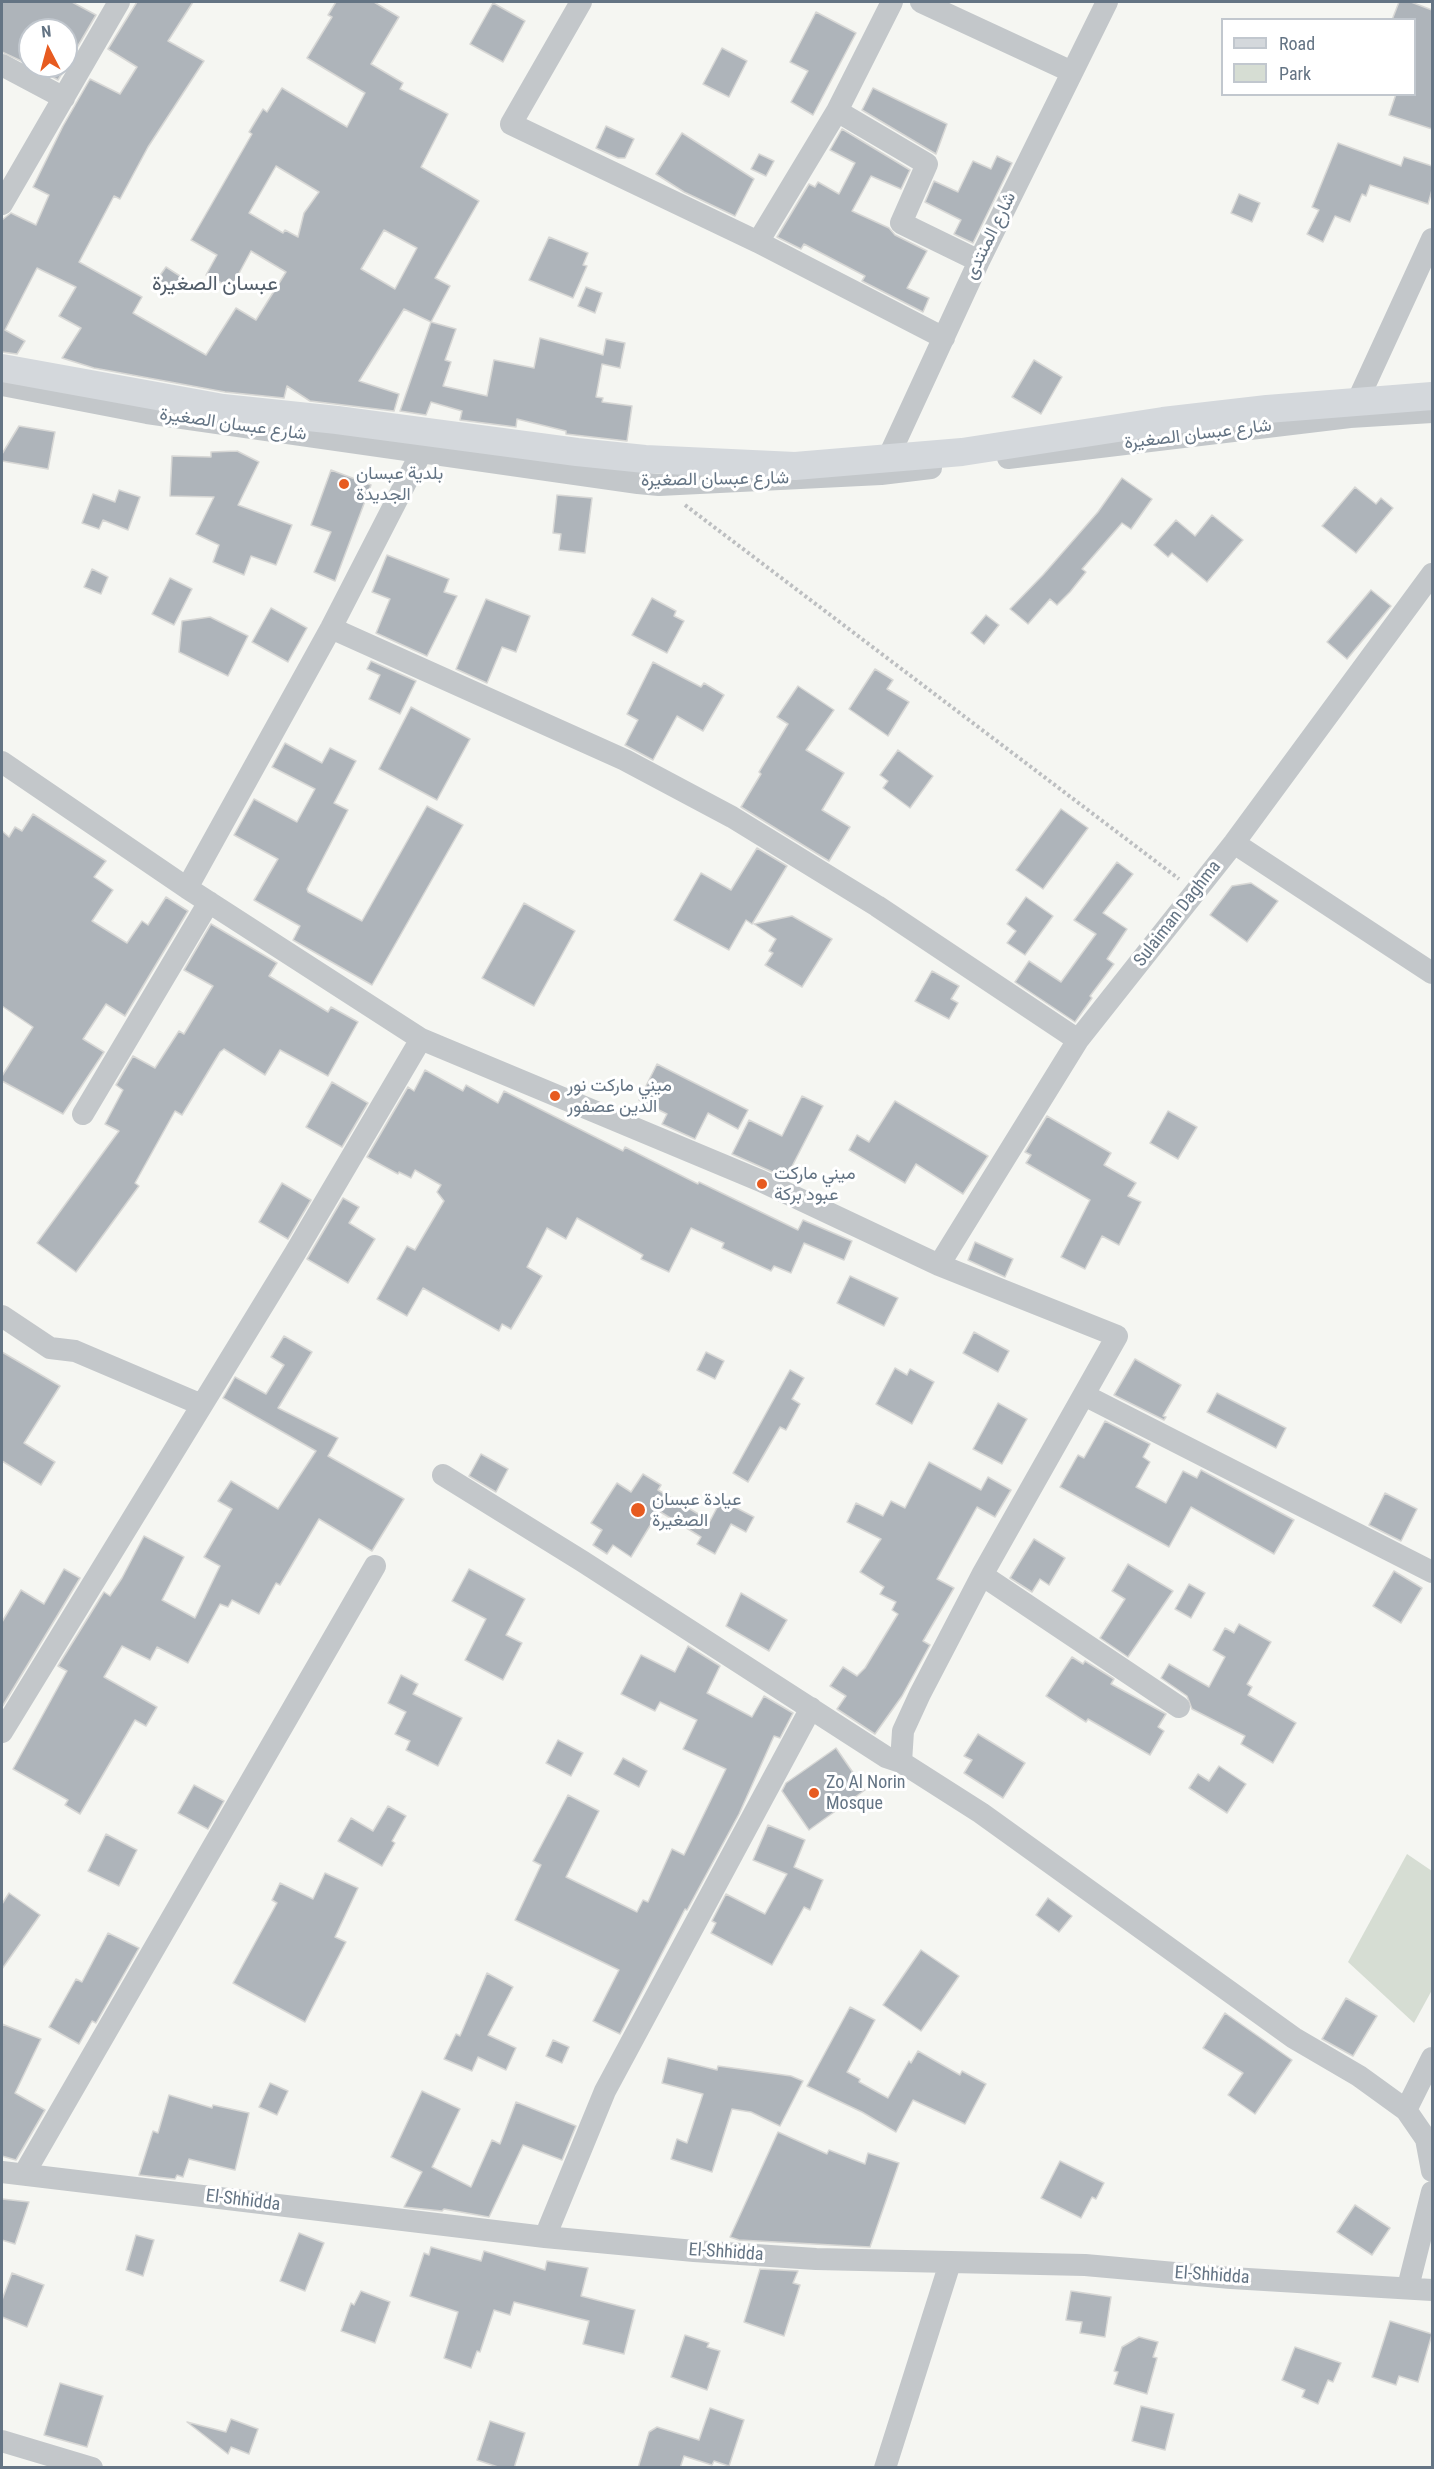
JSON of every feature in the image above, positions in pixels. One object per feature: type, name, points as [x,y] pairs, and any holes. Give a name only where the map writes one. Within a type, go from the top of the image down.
[{"type":"main road","name":"شارع عبسان الصغيرة","points":[[2,368],[223,408],[645,459],[795,466],[885,466],[1175,420],[1353,409],[1432,396]]},
{"type":"street","points":[[2,204],[119,2]]},
{"type":"street","points":[[581,2],[511,124],[758,242],[944,339]]},
{"type":"street","points":[[758,242],[837,111],[892,2]]},
{"type":"street","points":[[921,2],[1072,72]]},
{"type":"street","name":"شارع المنتدى","points":[[885,466],[979,261],[1107,2]]},
{"type":"street","points":[[2,65],[64,98]]},
{"type":"street","points":[[837,111],[927,164],[901,223],[979,261]]},
{"type":"street","points":[[1353,409],[1432,239]]},
{"type":"street","name":"شارع عبسان الصغيرة","points":[[2,385],[147,413],[658,485],[885,466]]},
{"type":"street","name":"شارع عبسان الصغيرة","points":[[1353,409],[1432,412]]},
{"type":"street","points":[[187,888],[331,628],[422,451]]},
{"type":"street","name":"Sulaiman Daghma","points":[[939,1265],[1078,1040],[1234,843],[1432,574]]},
{"type":"street","points":[[331,628],[626,760],[732,817],[877,906],[1078,1040]]},
{"type":"street","points":[[2,762],[187,888],[421,1039],[761,1181],[939,1265],[1117,1336],[1086,1396],[982,1575],[903,1731],[901,1762]]},
{"type":"street","points":[[1234,843],[1430,968]]},
{"type":"street","points":[[83,1114],[209,902]]},
{"type":"street","points":[[2,1732],[202,1405],[421,1039]]},
{"type":"street","points":[[2,1316],[50,1348],[75,1352],[202,1405]]},
{"type":"street","points":[[1086,1396],[1432,1572]]},
{"type":"street","points":[[443,1475],[582,1561],[886,1757],[901,1762],[981,1813],[1294,2037],[1359,2076],[1406,2110],[1426,2139],[1432,2171]]},
{"type":"street","points":[[13,2173],[375,1566]]},
{"type":"street","points":[[982,1575],[1179,1707]]},
{"type":"street","points":[[544,2237],[605,2091],[811,1708]]},
{"type":"street","points":[[1406,2110],[1432,2058]]},
{"type":"street","name":"El-Shhidda","points":[[13,2173],[544,2237],[760,2256],[1085,2265],[1231,2278],[1432,2290]]},
{"type":"street","points":[[1408,2287],[1432,2192]]},
{"type":"street","points":[[885,2468],[950,2263]]},
{"type":"street","points":[[2,2441],[92,2468]]},
{"type":"path","points":[[658,485],[1196,892]]},
{"type":"green space","points":[[1407,1854],[1432,1871],[1432,1990],[1414,2023],[1348,1962]]},
{"type":"building","points":[[2,2],[72,2],[96,15],[78,46],[78,18],[18,18],[18,59],[2,52]]},
{"type":"building","points":[[137,2],[193,2],[168,41],[204,61],[148,147],[120,199],[114,196],[79,262],[142,297],[133,313],[206,355],[236,308],[256,320],[286,272],[251,251],[231,288],[206,275],[217,255],[191,240],[252,134],[249,132],[263,109],[267,112],[282,88],[347,127],[365,93],[307,58],[332,17],[328,15],[336,2],[374,2],[399,17],[371,64],[403,83],[400,89],[448,114],[421,167],[479,201],[435,278],[450,286],[431,322],[404,309],[359,381],[399,394],[394,411],[310,401],[287,386],[284,398],[225,392],[94,368],[62,358],[81,328],[59,316],[76,287],[37,268],[5,330],[25,341],[17,354],[2,352],[2,220],[11,213],[36,225],[49,195],[33,187],[63,126],[90,79],[120,94],[137,67],[108,49]],"holes":[[[276,166],[319,192],[304,213],[298,237],[285,230],[283,233],[249,213]],[[384,230],[417,248],[395,289],[361,269]]]},
{"type":"building","points":[[1399,2],[1411,2],[1432,10],[1432,129],[1389,115],[1395,96],[1416,96],[1416,18],[1393,18]]},
{"type":"building","points":[[493,3],[525,21],[503,62],[470,44]]},
{"type":"building","points":[[816,12],[856,33],[813,115],[791,102],[808,71],[790,62]]},
{"type":"building","points":[[722,48],[747,61],[729,97],[703,84]]},
{"type":"building","points":[[873,88],[947,124],[936,154],[862,110]]},
{"type":"building","points":[[606,126],[634,139],[625,158],[618,158],[596,148]]},
{"type":"building","points":[[842,129],[910,170],[901,189],[871,176],[852,211],[889,228],[895,235],[927,251],[907,288],[929,298],[923,312],[862,281],[865,276],[804,244],[801,249],[777,237],[809,184],[815,187],[818,182],[839,194],[855,163],[830,150]]},
{"type":"building","points":[[682,133],[754,179],[735,216],[684,192],[656,174]]},
{"type":"building","points":[[1338,143],[1401,166],[1404,157],[1432,166],[1432,190],[1428,204],[1370,185],[1366,196],[1362,194],[1350,222],[1335,216],[1323,242],[1307,234],[1319,210],[1312,207]]},
{"type":"building","points":[[759,154],[774,161],[766,176],[751,169]]},
{"type":"building","points":[[997,156],[1012,163],[973,243],[954,234],[961,220],[925,202],[934,181],[958,192],[973,161],[991,169]]},
{"type":"building","points":[[1239,194],[1260,203],[1252,222],[1231,213]]},
{"type":"building","points":[[549,237],[588,253],[583,265],[587,266],[573,298],[529,280]]},
{"type":"building","points":[[166,267],[183,278],[173,292],[156,281]]},
{"type":"building","points":[[586,287],[602,293],[595,313],[578,306]]},
{"type":"building","points":[[431,322],[456,329],[445,360],[451,362],[443,386],[487,396],[494,360],[534,368],[540,338],[603,355],[606,339],[625,343],[620,368],[602,364],[596,397],[603,398],[602,402],[632,406],[627,441],[566,434],[566,431],[517,419],[516,427],[460,420],[462,411],[431,402],[426,415],[400,411]]},
{"type":"building","points":[[1034,360],[1062,377],[1041,414],[1012,397]]},
{"type":"building","points":[[19,426],[55,432],[48,469],[2,461],[2,454]]},
{"type":"building","points":[[237,451],[259,462],[238,505],[292,525],[276,565],[251,556],[244,575],[213,562],[219,545],[196,534],[214,497],[170,496],[172,456],[211,457],[211,452]]},
{"type":"building","points":[[331,470],[371,485],[335,581],[314,572],[331,532],[311,525]]},
{"type":"building","points":[[1122,478],[1152,499],[1131,529],[1122,523],[1082,569],[1086,572],[1070,592],[1057,605],[1050,599],[1028,624],[1010,609],[1098,512]]},
{"type":"building","points":[[1355,487],[1376,504],[1381,498],[1393,508],[1356,553],[1322,526]]},
{"type":"building","points":[[119,490],[140,497],[128,530],[103,520],[99,529],[82,523],[93,494],[115,502]]},
{"type":"building","points":[[557,495],[592,498],[585,553],[559,550],[561,534],[553,533]]},
{"type":"building","points":[[1212,515],[1243,540],[1207,582],[1172,553],[1168,557],[1154,545],[1176,520],[1195,536]]},
{"type":"building","points":[[387,555],[449,579],[444,592],[457,596],[427,656],[376,633],[390,599],[372,592]]},
{"type":"building","points":[[92,569],[108,577],[101,594],[84,587]]},
{"type":"building","points":[[170,578],[192,589],[174,625],[152,614]]},
{"type":"building","points":[[1371,590],[1391,606],[1347,659],[1327,642]]},
{"type":"building","points":[[652,598],[676,611],[674,616],[684,621],[667,653],[632,635]]},
{"type":"building","points":[[486,599],[530,616],[516,652],[502,647],[487,683],[456,669]]},
{"type":"building","points":[[271,608],[307,628],[288,662],[252,642]]},
{"type":"building","points":[[986,615],[999,625],[984,644],[971,633]]},
{"type":"building","points":[[210,617],[248,636],[228,676],[179,652],[182,621]]},
{"type":"building","points":[[371,661],[416,681],[400,714],[369,699],[380,675],[367,669]]},
{"type":"building","points":[[653,662],[701,687],[704,683],[724,695],[703,731],[677,716],[653,760],[625,745],[638,720],[627,714]]},
{"type":"building","points":[[875,669],[893,680],[887,689],[909,702],[888,736],[849,709]]},
{"type":"building","points":[[798,686],[834,710],[806,750],[844,773],[822,810],[850,827],[829,861],[741,807],[788,724],[777,717]]},
{"type":"building","points":[[411,707],[470,739],[437,800],[379,769]]},
{"type":"building","points":[[285,743],[322,763],[330,748],[356,761],[334,803],[348,810],[307,889],[308,892],[362,921],[427,806],[463,825],[372,985],[293,940],[300,926],[254,900],[278,859],[234,835],[254,799],[297,822],[315,789],[272,767]]},
{"type":"building","points":[[898,750],[933,776],[910,808],[883,788],[888,781],[880,775]]},
{"type":"building","points":[[1061,809],[1088,828],[1043,889],[1016,870]]},
{"type":"building","points":[[33,814],[106,861],[94,877],[113,890],[92,921],[127,943],[142,921],[148,925],[166,897],[188,911],[125,1016],[106,1004],[83,1039],[104,1052],[63,1114],[2,1081],[2,1076],[33,1027],[2,1006],[2,831],[9,837],[15,827],[22,831]]},
{"type":"building","points":[[757,848],[787,866],[752,924],[746,920],[729,950],[674,920],[701,873],[731,890]]},
{"type":"building","points":[[1117,862],[1133,874],[1103,913],[1127,929],[1107,959],[1114,964],[1090,996],[1092,998],[1075,1022],[1015,982],[1029,961],[1061,982],[1096,934],[1074,920]]},
{"type":"building","points":[[1251,883],[1278,901],[1247,942],[1210,915],[1232,886]]},
{"type":"building","points":[[1026,897],[1053,916],[1025,955],[1007,943],[1016,931],[1007,924]]},
{"type":"building","points":[[524,903],[575,931],[534,1006],[482,978]]},
{"type":"building","points":[[792,916],[832,939],[802,987],[765,965],[773,953],[769,951],[776,939],[754,924]]},
{"type":"building","points":[[211,924],[277,963],[269,976],[328,1012],[331,1007],[358,1022],[328,1076],[280,1050],[265,1075],[224,1049],[220,1052],[182,1115],[175,1111],[135,1183],[139,1186],[76,1272],[37,1243],[119,1131],[105,1124],[123,1090],[116,1085],[133,1056],[155,1068],[179,1031],[184,1034],[213,986],[184,970]]},
{"type":"building","points":[[932,971],[959,986],[951,999],[958,1003],[949,1019],[915,1001]]},
{"type":"building","points":[[657,1064],[748,1110],[738,1129],[708,1113],[695,1139],[662,1124],[667,1114],[639,1100]]},
{"type":"building","points":[[425,1070],[463,1091],[466,1085],[498,1103],[504,1091],[623,1151],[625,1147],[798,1230],[803,1220],[852,1241],[844,1260],[804,1243],[791,1273],[774,1266],[771,1271],[722,1248],[724,1243],[691,1228],[669,1272],[641,1259],[643,1255],[577,1218],[566,1239],[547,1228],[527,1267],[542,1276],[511,1329],[502,1324],[499,1331],[423,1288],[407,1316],[377,1299],[407,1246],[415,1250],[444,1201],[437,1192],[441,1185],[415,1170],[411,1178],[399,1172],[398,1174],[367,1157],[408,1087],[414,1091]]},
{"type":"building","points":[[332,1082],[368,1103],[342,1147],[306,1127]]},
{"type":"building","points":[[802,1096],[823,1106],[786,1178],[732,1154],[749,1120],[782,1136]]},
{"type":"building","points":[[895,1101],[988,1156],[963,1194],[916,1164],[905,1183],[849,1150],[857,1135],[869,1142]]},
{"type":"building","points":[[1168,1111],[1197,1127],[1178,1159],[1150,1143]]},
{"type":"building","points":[[1047,1116],[1111,1153],[1104,1165],[1136,1183],[1128,1196],[1141,1202],[1119,1245],[1102,1236],[1085,1269],[1061,1257],[1090,1200],[1026,1163],[1031,1155],[1025,1152]]},
{"type":"building","points":[[282,1183],[311,1200],[288,1239],[259,1222]]},
{"type":"building","points":[[343,1198],[359,1207],[349,1223],[375,1239],[348,1283],[307,1259]]},
{"type":"building","points":[[975,1242],[1013,1259],[1005,1277],[968,1260]]},
{"type":"building","points":[[850,1276],[898,1298],[884,1326],[837,1303]]},
{"type":"building","points":[[974,1332],[1009,1351],[998,1372],[963,1353]]},
{"type":"building","points":[[284,1336],[312,1352],[278,1408],[338,1438],[328,1456],[404,1499],[372,1551],[319,1519],[280,1585],[276,1583],[259,1614],[232,1600],[228,1607],[220,1604],[188,1663],[157,1647],[150,1660],[122,1646],[104,1677],[157,1707],[146,1726],[135,1720],[80,1814],[65,1805],[68,1800],[13,1769],[67,1671],[58,1666],[104,1592],[110,1596],[122,1578],[144,1536],[184,1557],[162,1600],[195,1618],[220,1566],[204,1557],[232,1509],[218,1501],[231,1481],[278,1509],[316,1451],[223,1398],[235,1377],[266,1394],[284,1365],[271,1357]]},
{"type":"building","points":[[2,1352],[60,1386],[24,1443],[55,1462],[41,1485],[2,1461]]},
{"type":"building","points":[[706,1352],[724,1361],[715,1379],[697,1370]]},
{"type":"building","points":[[1135,1359],[1181,1385],[1163,1416],[1166,1417],[1164,1420],[1114,1395]]},
{"type":"building","points":[[895,1368],[907,1375],[910,1369],[934,1382],[912,1424],[876,1404]]},
{"type":"building","points":[[790,1370],[804,1378],[792,1399],[800,1404],[786,1430],[780,1427],[748,1482],[733,1473]]},
{"type":"building","points":[[1217,1393],[1286,1428],[1276,1448],[1207,1412]]},
{"type":"building","points":[[998,1403],[1027,1419],[1002,1464],[973,1449]]},
{"type":"building","points":[[1105,1421],[1150,1444],[1143,1457],[1150,1462],[1136,1487],[1166,1503],[1183,1471],[1197,1478],[1201,1470],[1294,1520],[1274,1554],[1191,1507],[1169,1547],[1060,1487],[1078,1455],[1084,1458]]},
{"type":"building","points":[[481,1454],[508,1469],[496,1492],[469,1476]]},
{"type":"building","points":[[929,1462],[981,1490],[988,1477],[1011,1490],[995,1517],[977,1507],[937,1579],[954,1588],[923,1641],[930,1645],[902,1696],[875,1734],[837,1709],[846,1696],[830,1686],[843,1667],[857,1676],[865,1668],[898,1614],[892,1610],[896,1602],[880,1594],[884,1587],[860,1572],[881,1539],[847,1522],[856,1503],[883,1516],[891,1501],[905,1508]]},
{"type":"building","points":[[643,1474],[661,1485],[658,1490],[710,1521],[721,1500],[754,1517],[746,1532],[731,1524],[715,1554],[697,1544],[701,1537],[659,1511],[631,1557],[613,1545],[607,1554],[593,1545],[602,1530],[591,1523],[617,1483],[631,1492]]},
{"type":"building","points":[[1385,1493],[1417,1509],[1401,1541],[1369,1525]]},
{"type":"building","points":[[1034,1539],[1065,1558],[1049,1585],[1040,1579],[1032,1592],[1010,1578]]},
{"type":"building","points":[[1128,1564],[1173,1591],[1128,1657],[1100,1638],[1125,1599],[1112,1591]]},
{"type":"building","points":[[64,1569],[80,1578],[2,1707],[2,1622],[21,1590],[44,1604]]},
{"type":"building","points":[[469,1569],[525,1599],[506,1635],[522,1643],[503,1680],[465,1660],[486,1619],[452,1601]]},
{"type":"building","points":[[1394,1571],[1422,1588],[1401,1623],[1373,1606]]},
{"type":"building","points":[[1189,1584],[1205,1593],[1191,1618],[1175,1609]]},
{"type":"building","points":[[741,1593],[787,1620],[769,1651],[726,1626]]},
{"type":"building","points":[[1239,1624],[1271,1642],[1247,1684],[1252,1687],[1248,1695],[1296,1723],[1273,1763],[1241,1744],[1245,1736],[1192,1709],[1187,1696],[1161,1678],[1169,1664],[1209,1687],[1225,1657],[1213,1650],[1225,1628],[1234,1633]]},
{"type":"building","points":[[688,1646],[720,1666],[707,1693],[752,1717],[764,1696],[793,1713],[780,1738],[774,1736],[739,1814],[687,1910],[685,1909],[620,2034],[593,2021],[619,1970],[515,1920],[541,1865],[533,1861],[568,1795],[599,1811],[566,1877],[637,1912],[643,1900],[648,1902],[672,1849],[684,1855],[726,1769],[683,1749],[697,1720],[660,1702],[655,1711],[621,1694],[641,1655],[675,1672]]},
{"type":"building","points":[[1072,1657],[1083,1664],[1085,1661],[1114,1679],[1111,1684],[1166,1714],[1158,1727],[1164,1731],[1150,1755],[1088,1719],[1086,1722],[1046,1696]]},
{"type":"building","points":[[401,1675],[418,1684],[413,1694],[462,1718],[438,1766],[406,1750],[410,1741],[395,1734],[406,1712],[388,1703]]},
{"type":"building","points":[[978,1734],[1025,1763],[1003,1798],[964,1773],[972,1760],[964,1756]]},
{"type":"building","points":[[558,1740],[583,1753],[571,1776],[546,1763]]},
{"type":"building","points":[[836,1748],[865,1790],[809,1830],[782,1791],[786,1783]]},
{"type":"building","points":[[623,1758],[647,1771],[639,1787],[614,1774]]},
{"type":"building","points":[[1219,1766],[1246,1784],[1227,1813],[1189,1788],[1198,1774],[1209,1781]]},
{"type":"building","points":[[194,1785],[224,1801],[208,1829],[178,1813]]},
{"type":"building","points":[[388,1806],[406,1816],[392,1841],[395,1843],[382,1866],[338,1841],[351,1818],[373,1831]]},
{"type":"building","points":[[768,1825],[805,1840],[794,1867],[823,1880],[810,1910],[804,1907],[772,1965],[711,1933],[716,1923],[712,1921],[726,1894],[765,1914],[787,1874],[753,1860]]},
{"type":"building","points":[[106,1834],[137,1850],[119,1886],[88,1871]]},
{"type":"building","points":[[325,1873],[358,1888],[335,1937],[346,1942],[305,2022],[233,1983],[277,1903],[272,1900],[280,1883],[313,1899]]},
{"type":"building","points":[[9,1893],[40,1915],[2,1969],[2,1904]]},
{"type":"building","points":[[1048,1898],[1072,1916],[1059,1932],[1036,1915]]},
{"type":"building","points":[[108,1933],[139,1948],[96,2023],[92,2021],[79,2044],[49,2027],[76,1979],[82,1982]]},
{"type":"building","points":[[921,1950],[959,1976],[921,2031],[883,2005]]},
{"type":"building","points":[[487,1973],[513,1987],[488,2035],[516,2048],[506,2070],[478,2057],[472,2071],[444,2059],[456,2034],[460,2036]]},
{"type":"building","points":[[1346,1998],[1377,2016],[1353,2056],[1322,2039]]},
{"type":"building","points":[[850,2007],[875,2020],[847,2072],[860,2079],[859,2082],[888,2098],[909,2061],[911,2063],[918,2051],[960,2075],[962,2071],[986,2084],[965,2124],[913,2100],[896,2132],[862,2112],[807,2086]]},
{"type":"building","points":[[1225,2013],[1292,2060],[1255,2114],[1228,2095],[1243,2073],[1203,2048]]},
{"type":"building","points":[[2,2024],[41,2039],[15,2093],[45,2110],[16,2160],[2,2156]]},
{"type":"building","points":[[553,2040],[569,2047],[562,2063],[546,2056]]},
{"type":"building","points":[[668,2058],[717,2070],[718,2066],[791,2076],[803,2081],[780,2126],[751,2112],[732,2109],[712,2172],[671,2159],[677,2139],[687,2143],[703,2094],[662,2083]]},
{"type":"building","points":[[270,2083],[288,2091],[277,2115],[259,2107]]},
{"type":"building","points":[[422,2091],[460,2109],[432,2167],[471,2187],[492,2140],[500,2144],[516,2102],[576,2126],[562,2160],[523,2145],[489,2217],[444,2209],[442,2211],[404,2207],[422,2172],[391,2157]]},
{"type":"building","points":[[169,2095],[212,2108],[213,2105],[249,2113],[235,2170],[189,2159],[183,2177],[177,2175],[175,2179],[139,2175],[153,2131],[158,2133]]},
{"type":"building","points":[[778,2132],[827,2154],[829,2150],[865,2164],[868,2153],[899,2163],[870,2247],[739,2240],[730,2237]]},
{"type":"building","points":[[1060,2161],[1104,2183],[1096,2199],[1092,2197],[1081,2218],[1041,2198]]},
{"type":"building","points":[[2,2199],[29,2202],[15,2244],[2,2240]]},
{"type":"building","points":[[1355,2205],[1390,2228],[1372,2255],[1337,2232]]},
{"type":"building","points":[[299,2233],[324,2243],[305,2291],[280,2281]]},
{"type":"building","points":[[136,2235],[154,2240],[143,2276],[126,2270]]},
{"type":"building","points":[[431,2247],[481,2261],[484,2251],[545,2270],[547,2261],[588,2268],[581,2296],[635,2310],[624,2354],[583,2344],[589,2321],[514,2302],[510,2315],[494,2310],[480,2352],[477,2351],[471,2368],[444,2358],[458,2312],[410,2296],[424,2253],[429,2255]]},
{"type":"building","points":[[760,2269],[798,2271],[793,2283],[800,2285],[784,2336],[744,2322]]},
{"type":"building","points":[[12,2273],[44,2285],[27,2327],[2,2317],[2,2300]]},
{"type":"building","points":[[361,2291],[390,2302],[375,2343],[341,2331],[351,2303],[354,2305]]},
{"type":"building","points":[[1071,2291],[1111,2297],[1105,2337],[1080,2333],[1082,2322],[1066,2320]]},
{"type":"building","points":[[1390,2321],[1432,2334],[1418,2382],[1399,2376],[1396,2385],[1372,2377]]},
{"type":"building","points":[[685,2335],[709,2343],[707,2347],[720,2351],[707,2390],[671,2377]]},
{"type":"building","points":[[1139,2337],[1158,2342],[1153,2357],[1157,2358],[1147,2394],[1114,2384],[1118,2372],[1114,2371],[1122,2347]]},
{"type":"building","points":[[1295,2347],[1341,2363],[1333,2382],[1328,2380],[1318,2404],[1302,2397],[1305,2390],[1282,2380]]},
{"type":"building","points":[[60,2383],[103,2396],[87,2447],[44,2435]]},
{"type":"building","points":[[1141,2406],[1174,2414],[1165,2450],[1132,2441]]},
{"type":"building","points":[[710,2408],[744,2420],[729,2466],[714,2461],[712,2465],[684,2456],[680,2468],[638,2468],[649,2432],[657,2427],[699,2440]]},
{"type":"building","points":[[231,2419],[258,2429],[249,2454],[231,2447],[228,2454],[187,2422],[226,2432]]},
{"type":"building","points":[[490,2421],[525,2433],[514,2468],[501,2468],[477,2460]]},
{"type":"place","name":"بلدية عبسان الجديدة","points":[[344,484]]},
{"type":"place","name":"ميني ماركت نور الدين عصفور","points":[[555,1096]]},
{"type":"place","name":"ميني ماركت عبود بركة","points":[[762,1184]]},
{"type":"place","name":"عيادة عبسان الصغيرة","points":[[638,1510]]},
{"type":"place","name":"Zo Al Norin Mosque","points":[[814,1793]]},
{"type":"district","name":"عبسان الصغيرة","points":[[215,285]]}]
